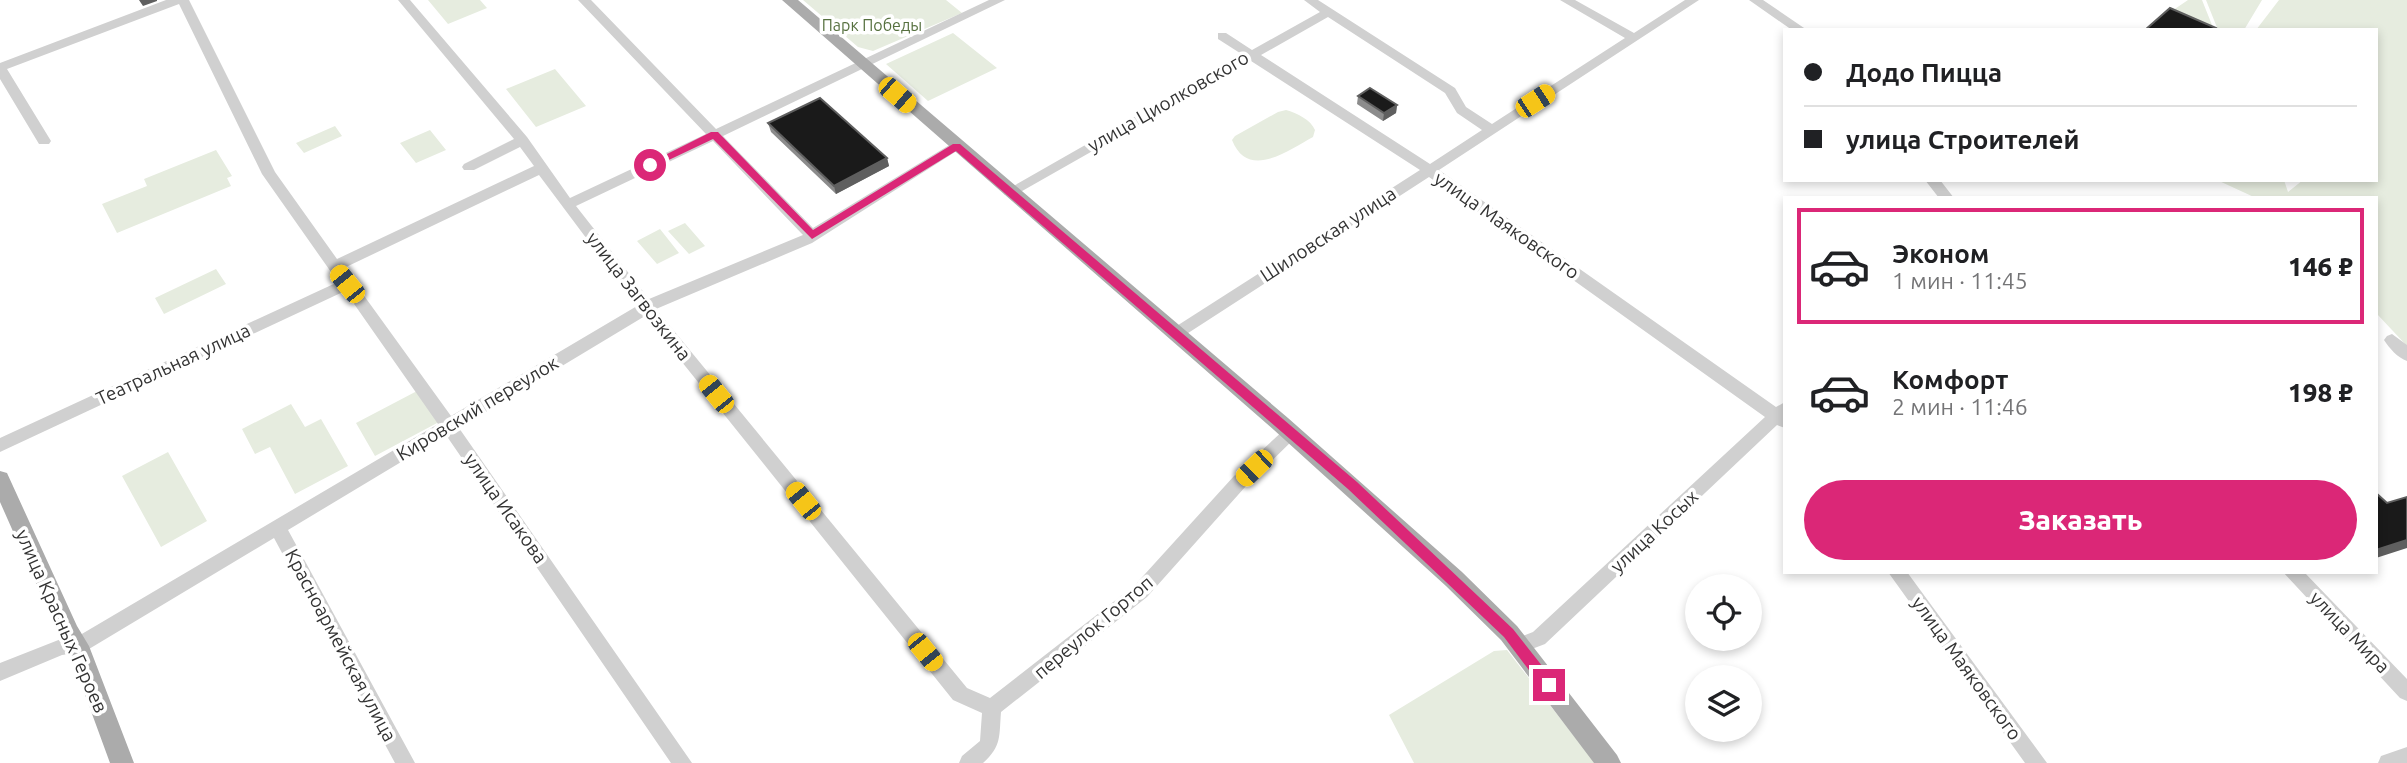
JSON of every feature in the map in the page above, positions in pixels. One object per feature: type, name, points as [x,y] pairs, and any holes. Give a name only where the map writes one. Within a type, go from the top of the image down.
[{"type":"main road","points":[[789,0],[956,147],[1292,433],[1444,570],[1519,646],[1609,763]]},
{"type":"main road","name":"улица Красных Героев","points":[[0,480],[69,633],[78,646],[122,763]]},
{"type":"street","points":[[44,141],[0,67],[180,0]]},
{"type":"street","name":"улица Исакова","points":[[180,0],[269,174],[448,425],[682,763]]},
{"type":"street","name":"улица Загвозкина","points":[[404,0],[522,140],[567,205],[647,308],[960,694],[992,708]]},
{"type":"street","points":[[584,0],[812,236]]},
{"type":"street","points":[[567,205],[999,0]]},
{"type":"street","points":[[1310,0],[1450,91],[1454,103],[1464,114],[1491,130]]},
{"type":"street","points":[[1566,0],[1634,38]]},
{"type":"street","name":"Шиловская улица","points":[[1177,333],[1693,0]]},
{"type":"street","points":[[1755,0],[1798,28]]},
{"type":"street","name":"улица Циолковского","points":[[1010,192],[1328,12]]},
{"type":"street","name":"улица Маяковского","points":[[1222,36],[1428,169],[1782,415]]},
{"type":"street","points":[[469,167],[522,140]]},
{"type":"street","name":"Кировский переулок","points":[[0,672],[61,647],[78,646],[663,298],[812,236],[956,147]]},
{"type":"street","points":[[333,267],[542,168]]},
{"type":"street","points":[[1934,182],[1945,196]]},
{"type":"street","name":"Театральная улица","points":[[0,445],[347,284]]},
{"type":"street","points":[[2392,340],[2407,355]]},
{"type":"street","name":"улица Косых","points":[[1519,646],[1539,638],[1547,631],[1782,415]]},
{"type":"street","name":"переулок Гортоп","points":[[992,708],[1141,591],[1240,481],[1292,433]]},
{"type":"street","name":"Красноармейская улица","points":[[277,527],[405,763]]},
{"type":"street","name":"улица Маяковского","points":[[1898,574],[2037,763]]},
{"type":"street","name":"улица Мира","points":[[2294,574],[2407,692]]},
{"type":"street","points":[[969,763],[989,745],[992,708]]},
{"type":"street","points":[[2388,763],[2407,756]]},
{"type":"green space","points":[[428,0],[480,0],[487,8],[448,24]]},
{"type":"green space","name":"Парк Победы","points":[[803,0],[946,0],[962,13],[873,51],[858,47]]},
{"type":"green space","points":[[2188,0],[2202,0],[2213,28],[2201,28],[2157,21]]},
{"type":"green space","points":[[2206,0],[2262,0],[2245,28],[2217,28]]},
{"type":"green space","points":[[2279,0],[2407,0],[2407,346],[2378,315],[2378,196],[2252,196],[2221,182],[2285,182],[2288,192],[2300,182],[2378,182],[2378,28],[2258,28]]},
{"type":"green space","points":[[953,33],[997,68],[928,101],[886,64]]},
{"type":"green space","points":[[555,69],[586,106],[536,127],[506,89]]},
{"type":"green space","points":[[1286,110],[1310,123],[1315,130],[1313,137],[1270,159],[1248,159],[1239,152],[1232,140],[1235,136]]},
{"type":"green space","points":[[335,126],[342,136],[304,153],[296,143]]},
{"type":"green space","points":[[430,130],[446,150],[416,163],[400,143]]},
{"type":"green space","points":[[216,150],[232,176],[227,178],[231,186],[117,233],[102,204],[147,186],[144,179]]},
{"type":"green space","points":[[685,223],[705,246],[689,254],[668,231]]},
{"type":"green space","points":[[660,229],[679,253],[657,264],[637,241]]},
{"type":"green space","points":[[216,269],[226,284],[164,314],[155,298]]},
{"type":"green space","points":[[417,391],[439,422],[375,456],[356,423]]},
{"type":"green space","points":[[291,404],[305,427],[321,419],[348,466],[295,494],[270,447],[255,454],[242,429]]},
{"type":"green space","points":[[168,452],[207,521],[161,547],[122,476]]},
{"type":"green space","points":[[1507,650],[1595,763],[1414,763],[1389,715],[1494,651]]},
{"type":"building","points":[[2170,8],[2216,28],[2147,28]]},
{"type":"building","points":[[1370,88],[1397,105],[1384,113],[1358,96]]},
{"type":"building","points":[[820,98],[887,158],[834,186],[768,123]]},
{"type":"building","points":[[2378,495],[2387,503],[2407,497],[2407,540],[2378,549]]},
{"type":"route","points":[[650,165],[714,134],[812,236],[883,189],[956,147],[1177,333],[1352,486],[1509,633],[1549,685]]}]
